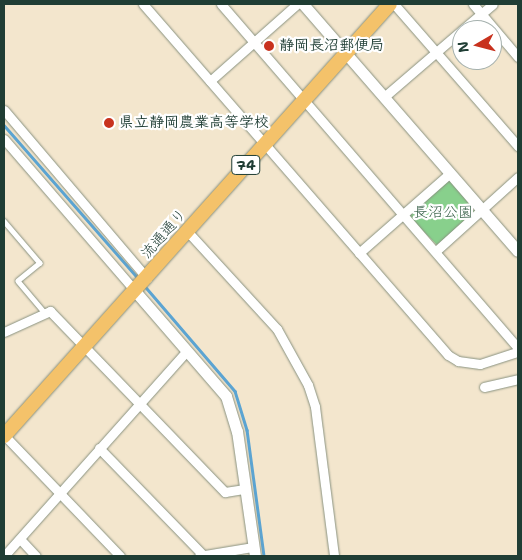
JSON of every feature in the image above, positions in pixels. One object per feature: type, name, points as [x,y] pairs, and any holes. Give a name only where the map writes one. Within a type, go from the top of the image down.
[{"type":"main road","name":"74","points":[[346,52],[392,4]]},
{"type":"main road","name":"流通通り","points":[[4,435],[85,348],[346,52]]},
{"type":"street","points":[[143,4],[448,355],[458,361],[480,364],[518,352]]},
{"type":"street","points":[[221,4],[518,348]]},
{"type":"street","points":[[210,81],[297,4]]},
{"type":"street","points":[[303,4],[518,251]]},
{"type":"street","points":[[392,4],[518,146]]},
{"type":"street","points":[[473,4],[518,57]]},
{"type":"street","points":[[474,20],[493,4]]},
{"type":"street","points":[[384,97],[452,38]]},
{"type":"street","points":[[4,110],[140,286],[186,352],[226,396],[234,416],[254,552],[200,555],[99,448]]},
{"type":"street","points":[[4,139],[140,286]]},
{"type":"street","points":[[359,253],[450,173]]},
{"type":"street","points":[[436,251],[518,178]]},
{"type":"street","points":[[188,232],[277,329],[308,385],[315,408],[334,556]]},
{"type":"street","points":[[4,332],[50,311],[225,492],[245,489]]},
{"type":"street","points":[[4,556],[186,352]]},
{"type":"street","points":[[484,387],[518,379]]},
{"type":"street","points":[[4,435],[120,556]]},
{"type":"street","points":[[20,539],[36,556]]},
{"type":"lane","points":[[4,221],[40,263],[18,281],[45,312]]},
{"type":"green space","name":"長沼公園","points":[[448,180],[452,181],[475,212],[437,245],[410,218],[410,213]]},
{"type":"waterway","points":[[4,125],[139,279]]},
{"type":"waterway","points":[[144,285],[235,391],[247,430],[264,556]]},
{"type":"place","name":"静岡長沼郵便局","points":[[269,46]]},
{"type":"place","name":"県立静岡農業高等学校","points":[[109,123]]}]
